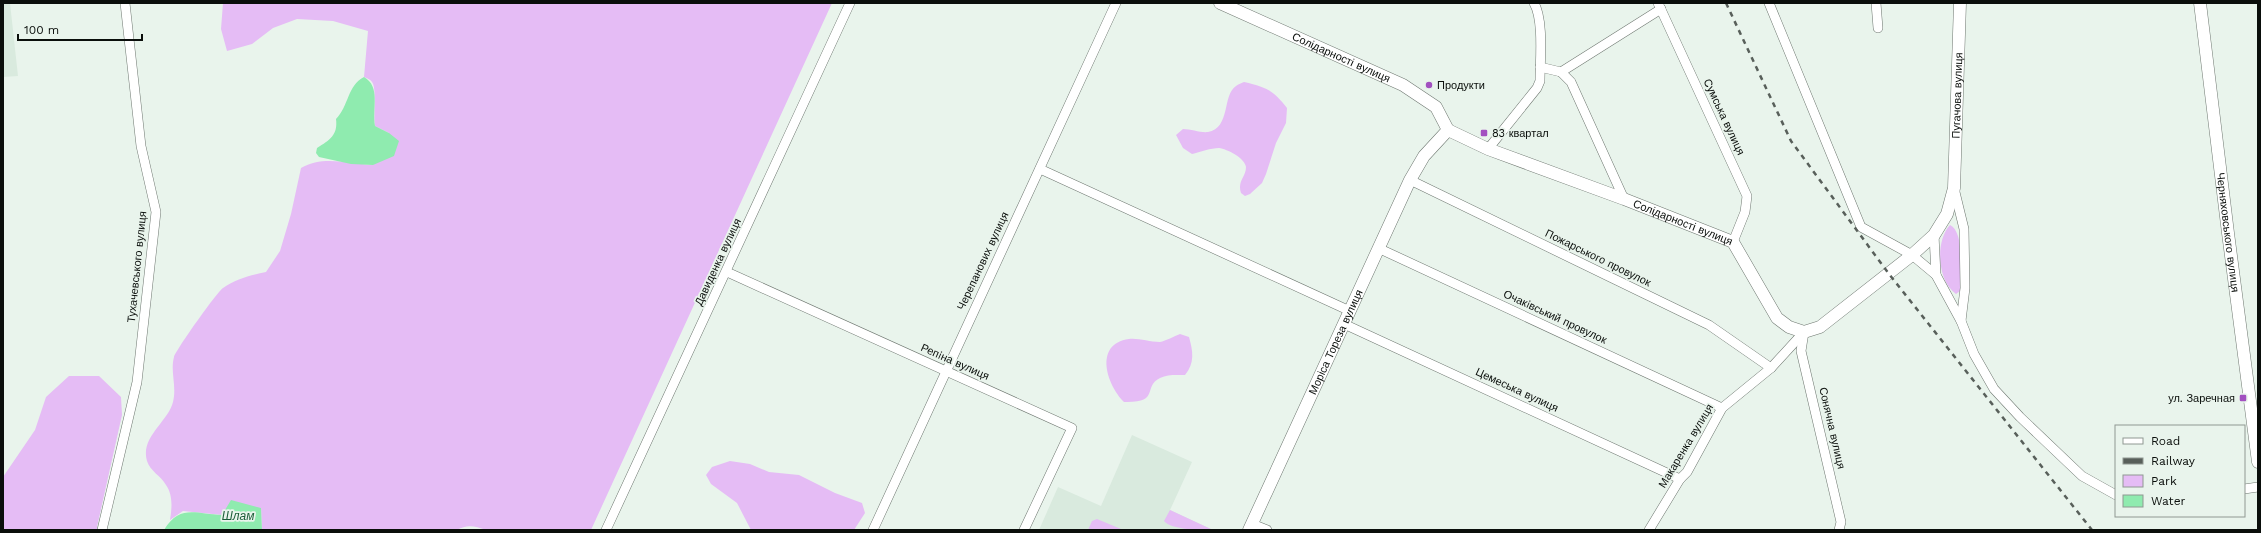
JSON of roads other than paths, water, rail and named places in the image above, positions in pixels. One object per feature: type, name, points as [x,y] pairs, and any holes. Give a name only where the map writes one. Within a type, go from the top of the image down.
[{"type":"street","name":"Тухачевського вулиця","points":[[102,530],[137,382],[156,212],[141,146],[126,3]]},
{"type":"street","name":"Давиденка вулиця","points":[[606,530],[727,272],[850,3]]},
{"type":"street","name":"Черепанових вулиця","points":[[873,530],[1116,3]]},
{"type":"street","name":"Солідарності вулиця","points":[[1220,3],[1403,85],[1436,107],[1448,130],[1488,149],[1624,199],[1733,242],[1777,318],[1789,326],[1804,332]]},
{"type":"street","points":[[1488,149],[1537,88],[1540,67],[1539,26],[1537,8],[1534,3]]},
{"type":"street","points":[[1769,3],[1861,227],[1912,255],[1936,275],[1962,321],[1974,354],[1994,389],[2020,417],[2082,476],[2115,494]]},
{"type":"street","points":[[1876,3],[1878,28]]},
{"type":"street","name":"Пугачова вулиця","points":[[1804,332],[1820,327],[1889,274],[1934,235],[1947,214],[1954,188],[1960,3]]},
{"type":"street","name":"Черняховського вулиця","points":[[2200,3],[2258,462]]},
{"type":"street","points":[[1561,72],[1659,6]]},
{"type":"street","name":"Сумська вулиця","points":[[1659,6],[1747,196],[1745,212],[1733,242]]},
{"type":"street","points":[[1540,67],[1561,72],[1571,82],[1624,199]]},
{"type":"street","name":"Моріса Тореза вулиця","points":[[1251,527],[1410,180],[1424,156],[1448,130]]},
{"type":"street","points":[[1040,168],[1350,311]]},
{"type":"street","name":"Пожарського провулок","points":[[1410,180],[1709,325],[1771,368]]},
{"type":"street","name":"Пугачова вулиця","points":[[1954,188],[1964,229],[1965,288],[1962,321]]},
{"type":"street","points":[[1934,235],[1936,275]]},
{"type":"street","name":"Очакiвський провулок","points":[[1378,248],[1722,408]]},
{"type":"street","name":"Репiна вулиця","points":[[727,272],[1072,428],[1024,530]]},
{"type":"street","name":"Цемеська вулиця","points":[[1344,324],[1680,478]]},
{"type":"street","name":"Макаренка вулиця","points":[[1648,530],[1680,478],[1687,472],[1722,408],[1771,368],[1804,332]]},
{"type":"street","name":"Сонячна вулиця","points":[[1804,332],[1801,351],[1841,522],[1839,530]]},
{"type":"street","points":[[2245,489],[2258,488]]},
{"type":"street","points":[[1251,527],[1267,530]]},
{"type":"water","points":[[364,77],[369,81],[374,92],[375,126],[389,133],[399,141],[394,156],[373,165],[351,164],[319,157],[316,153],[317,148],[326,142],[334,133],[336,129],[336,119],[351,91],[358,81]]},
{"type":"water","name":"Шлам","points":[[231,500],[261,508],[262,530],[164,530],[176,517],[189,512],[222,515]]},
{"type":"railway","points":[[1726,3],[1791,141],[1889,274],[2092,530]]},
{"type":"place","name":"Продукти","points":[[1429,85]]},
{"type":"place","name":"83 квартал","points":[[1484,133]]},
{"type":"place","name":"ул. Заречная","points":[[2243,398]]}]
